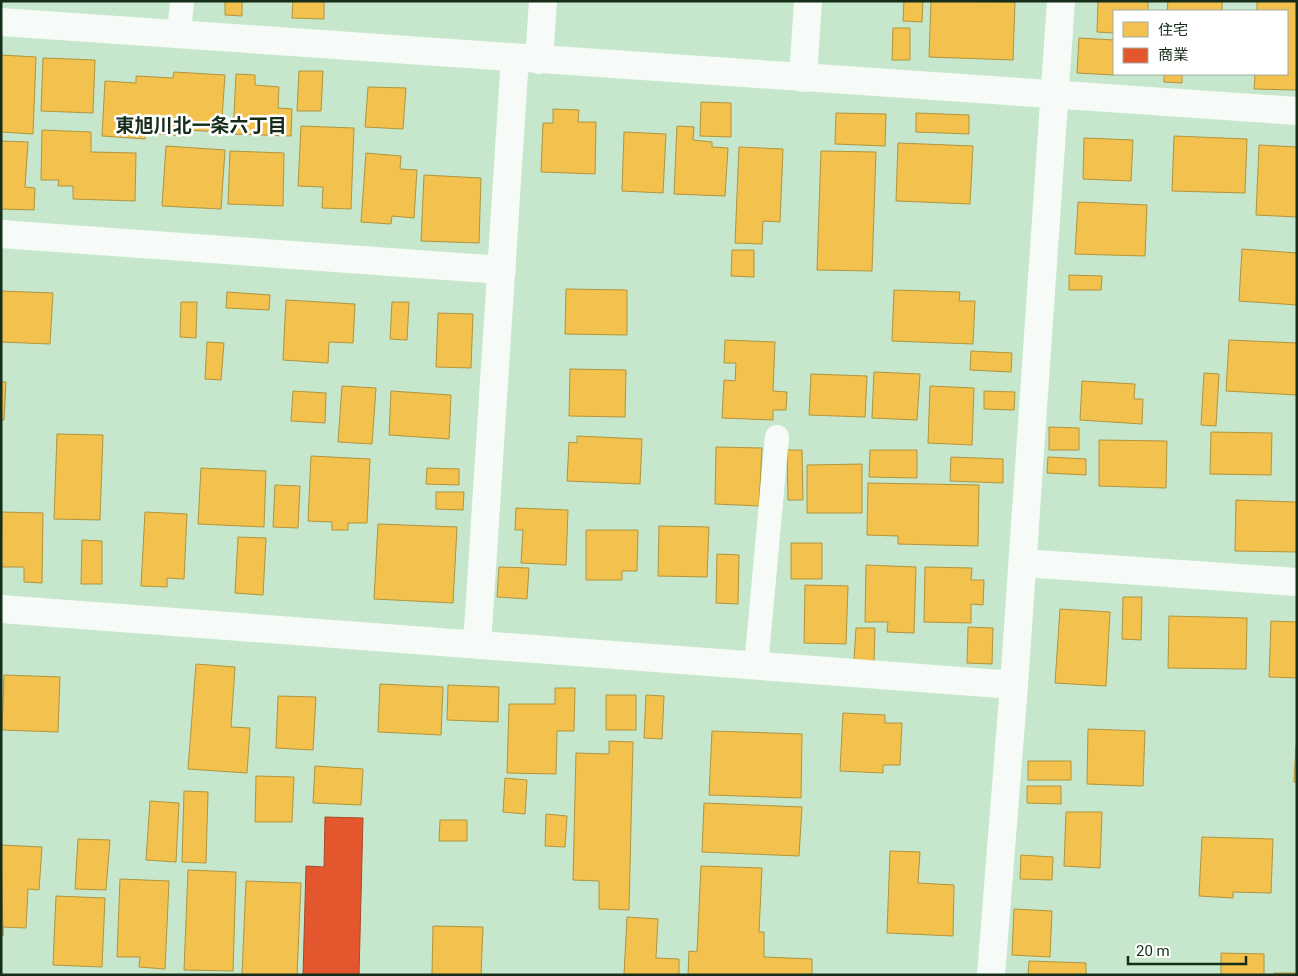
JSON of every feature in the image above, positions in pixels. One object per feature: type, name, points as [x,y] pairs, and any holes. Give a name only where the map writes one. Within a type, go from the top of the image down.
[{"type":"street","points":[[477,645],[502,270],[527,58],[543,1]]},
{"type":"street","points":[[803,78],[808,1]]},
{"type":"street","points":[[991,975],[1014,685],[1062,1]]},
{"type":"street","points":[[1,22],[803,78],[1297,110]]},
{"type":"street","points":[[1,234],[502,270]]},
{"type":"street","points":[[1022,563],[1297,582]]},
{"type":"street","points":[[1,609],[1014,685]]},
{"type":"lane","points":[[180,33],[182,1]]},
{"type":"lane","points":[[756,666],[777,437]]},
{"type":"building: 住宅","points":[[225,1],[242,1],[242,16],[225,15]]},
{"type":"building: 住宅","points":[[293,1],[324,1],[324,19],[292,18]]},
{"type":"building: 住宅","points":[[904,1],[923,1],[922,22],[903,21]]},
{"type":"building: 住宅","points":[[931,1],[1015,2],[1013,60],[929,57]]},
{"type":"building: 住宅","points":[[1098,1],[1148,1],[1148,10],[1113,10],[1113,33],[1097,32]]},
{"type":"building: 住宅","points":[[1168,1],[1222,1],[1222,10],[1167,10]]},
{"type":"building: 住宅","points":[[1257,1],[1297,1],[1297,90],[1254,89],[1255,75],[1288,75],[1288,10],[1257,10]]},
{"type":"building: 住宅","points":[[893,28],[910,28],[910,60],[892,60]]},
{"type":"building: 住宅","points":[[1079,38],[1113,40],[1113,75],[1077,73]]},
{"type":"building: 住宅","points":[[1,55],[36,57],[33,134],[1,132]]},
{"type":"building: 住宅","points":[[43,58],[95,60],[93,113],[41,111]]},
{"type":"building: 住宅","points":[[299,71],[323,71],[321,111],[297,111]]},
{"type":"building: 住宅","points":[[174,72],[225,75],[221,132],[187,130],[187,136],[145,133],[145,139],[102,136],[105,81],[136,83],[136,76],[173,78]]},
{"type":"building: 住宅","points":[[236,74],[255,75],[255,85],[279,87],[278,108],[292,109],[291,136],[233,134]]},
{"type":"building: 住宅","points":[[1164,75],[1182,75],[1182,83],[1164,82]]},
{"type":"building: 住宅","points":[[368,87],[406,88],[403,129],[365,127]]},
{"type":"building: 住宅","points":[[701,102],[731,103],[731,137],[700,136]]},
{"type":"building: 住宅","points":[[553,109],[579,110],[578,122],[596,122],[595,174],[541,172],[543,123],[553,123]]},
{"type":"building: 住宅","points":[[836,113],[886,114],[885,146],[835,144]]},
{"type":"building: 住宅","points":[[916,113],[969,115],[969,134],[916,132]]},
{"type":"building: 住宅","points":[[301,126],[354,128],[351,209],[322,208],[323,187],[298,186]]},
{"type":"building: 住宅","points":[[677,126],[694,127],[693,140],[712,142],[712,147],[728,148],[725,196],[674,194]]},
{"type":"building: 住宅","points":[[42,130],[91,132],[91,152],[136,153],[135,201],[73,199],[73,186],[58,186],[59,180],[41,180]]},
{"type":"building: 住宅","points":[[624,132],[666,134],[663,193],[622,191]]},
{"type":"building: 住宅","points":[[1174,136],[1247,139],[1245,193],[1172,191]]},
{"type":"building: 住宅","points":[[1084,138],[1133,140],[1131,181],[1083,179]]},
{"type":"building: 住宅","points":[[1,141],[28,142],[25,187],[35,188],[34,210],[1,209]]},
{"type":"building: 住宅","points":[[898,143],[973,146],[970,204],[896,201]]},
{"type":"building: 住宅","points":[[1259,145],[1297,147],[1297,217],[1256,215]]},
{"type":"building: 住宅","points":[[166,146],[225,150],[221,209],[162,206]]},
{"type":"building: 住宅","points":[[739,147],[783,149],[780,222],[763,221],[762,244],[735,243]]},
{"type":"building: 住宅","points":[[230,151],[284,153],[283,206],[228,204]]},
{"type":"building: 住宅","points":[[821,151],[876,152],[872,271],[817,270]]},
{"type":"building: 住宅","points":[[366,153],[401,156],[400,169],[417,170],[414,218],[392,216],[391,224],[361,222]]},
{"type":"building: 住宅","points":[[424,175],[481,178],[479,243],[421,241]]},
{"type":"building: 住宅","points":[[1078,202],[1147,205],[1145,256],[1075,254]]},
{"type":"building: 住宅","points":[[1242,249],[1297,253],[1297,305],[1239,301]]},
{"type":"building: 住宅","points":[[732,250],[754,250],[754,277],[731,276]]},
{"type":"building: 住宅","points":[[1069,275],[1102,276],[1101,290],[1069,290]]},
{"type":"building: 住宅","points":[[566,289],[627,290],[627,335],[565,334]]},
{"type":"building: 住宅","points":[[894,290],[960,292],[959,301],[975,301],[973,344],[892,341]]},
{"type":"building: 住宅","points":[[1,291],[53,293],[50,344],[1,342]]},
{"type":"building: 住宅","points":[[227,292],[270,295],[269,310],[226,308]]},
{"type":"building: 住宅","points":[[286,300],[355,304],[353,343],[329,342],[328,363],[283,360]]},
{"type":"building: 住宅","points":[[181,302],[197,302],[196,338],[180,337]]},
{"type":"building: 住宅","points":[[392,302],[409,302],[407,340],[390,339]]},
{"type":"building: 住宅","points":[[438,313],[473,314],[471,368],[436,367]]},
{"type":"building: 住宅","points":[[725,340],[775,342],[773,391],[787,392],[786,410],[773,410],[773,420],[722,418],[724,380],[735,381],[736,363],[724,363]]},
{"type":"building: 住宅","points":[[1229,340],[1297,343],[1297,395],[1226,391]]},
{"type":"building: 住宅","points":[[207,342],[224,343],[221,380],[205,379]]},
{"type":"building: 住宅","points":[[971,351],[1012,353],[1011,372],[970,370]]},
{"type":"building: 住宅","points":[[570,369],[626,370],[625,417],[569,416]]},
{"type":"building: 住宅","points":[[874,372],[920,374],[917,420],[872,418]]},
{"type":"building: 住宅","points":[[1204,373],[1219,374],[1216,426],[1201,425]]},
{"type":"building: 住宅","points":[[811,374],[867,376],[865,417],[809,415]]},
{"type":"building: 住宅","points":[[1082,381],[1135,384],[1134,399],[1143,399],[1142,424],[1080,420]]},
{"type":"building: 住宅","points":[[1,382],[6,382],[4,420],[1,420]]},
{"type":"building: 住宅","points":[[342,386],[376,388],[372,444],[338,442]]},
{"type":"building: 住宅","points":[[930,386],[974,388],[972,445],[928,443]]},
{"type":"building: 住宅","points":[[293,391],[326,393],[325,423],[291,421]]},
{"type":"building: 住宅","points":[[391,391],[451,395],[449,439],[389,435]]},
{"type":"building: 住宅","points":[[984,391],[1015,392],[1014,410],[984,409]]},
{"type":"building: 住宅","points":[[1049,427],[1079,428],[1079,450],[1049,450]]},
{"type":"building: 住宅","points":[[1211,432],[1272,433],[1271,475],[1210,474]]},
{"type":"building: 住宅","points":[[57,434],[103,435],[100,520],[54,519]]},
{"type":"building: 住宅","points":[[577,436],[642,439],[640,484],[567,481],[569,442],[577,443]]},
{"type":"building: 住宅","points":[[1099,440],[1167,441],[1166,488],[1099,486]]},
{"type":"building: 住宅","points":[[716,447],[762,448],[759,506],[715,504]]},
{"type":"building: 住宅","points":[[787,450],[802,450],[803,500],[788,500]]},
{"type":"building: 住宅","points":[[870,450],[917,450],[917,478],[869,477]]},
{"type":"building: 住宅","points":[[311,456],[370,459],[367,523],[348,523],[348,530],[332,530],[332,522],[308,521]]},
{"type":"building: 住宅","points":[[951,457],[1003,459],[1003,483],[950,481]]},
{"type":"building: 住宅","points":[[1048,457],[1086,459],[1086,475],[1047,473]]},
{"type":"building: 住宅","points":[[862,464],[862,513],[807,513],[807,465]]},
{"type":"building: 住宅","points":[[201,468],[266,471],[264,527],[198,524]]},
{"type":"building: 住宅","points":[[427,468],[459,469],[459,485],[426,484]]},
{"type":"building: 住宅","points":[[868,483],[979,485],[978,546],[898,544],[898,536],[867,535]]},
{"type":"building: 住宅","points":[[275,485],[300,486],[298,528],[273,527]]},
{"type":"building: 住宅","points":[[436,492],[464,492],[463,510],[436,509]]},
{"type":"building: 住宅","points":[[1236,500],[1297,502],[1297,552],[1235,551]]},
{"type":"building: 住宅","points":[[516,508],[568,510],[566,565],[521,563],[523,530],[515,530]]},
{"type":"building: 住宅","points":[[2,512],[43,513],[42,583],[24,582],[24,567],[1,567]]},
{"type":"building: 住宅","points":[[145,512],[187,514],[184,579],[167,578],[167,587],[141,586]]},
{"type":"building: 住宅","points":[[378,524],[457,527],[453,603],[374,599]]},
{"type":"building: 住宅","points":[[659,526],[709,527],[707,577],[658,576]]},
{"type":"building: 住宅","points":[[586,530],[638,530],[637,571],[622,571],[622,580],[586,580]]},
{"type":"building: 住宅","points":[[238,537],[266,538],[263,595],[235,593]]},
{"type":"building: 住宅","points":[[82,540],[102,541],[102,584],[81,584]]},
{"type":"building: 住宅","points":[[791,543],[822,543],[822,579],[791,579]]},
{"type":"building: 住宅","points":[[717,554],[739,555],[738,604],[716,603]]},
{"type":"building: 住宅","points":[[866,565],[916,567],[914,633],[887,632],[888,622],[865,622]]},
{"type":"building: 住宅","points":[[499,567],[529,568],[527,599],[497,597]]},
{"type":"building: 住宅","points":[[925,567],[972,568],[971,580],[984,580],[983,605],[971,604],[971,623],[924,622]]},
{"type":"building: 住宅","points":[[805,585],[848,586],[846,644],[804,643]]},
{"type":"building: 住宅","points":[[1123,597],[1142,597],[1141,640],[1122,639]]},
{"type":"building: 住宅","points":[[1060,609],[1110,612],[1106,686],[1055,683]]},
{"type":"building: 住宅","points":[[1169,616],[1247,618],[1246,669],[1168,668]]},
{"type":"building: 住宅","points":[[1271,621],[1297,622],[1297,678],[1269,677]]},
{"type":"building: 住宅","points":[[968,627],[993,628],[992,664],[967,663]]},
{"type":"building: 住宅","points":[[856,628],[875,628],[874,661],[854,660]]},
{"type":"building: 住宅","points":[[196,664],[235,667],[231,727],[250,728],[247,773],[188,769]]},
{"type":"building: 住宅","points":[[4,675],[60,677],[58,732],[2,730]]},
{"type":"building: 住宅","points":[[380,684],[443,687],[441,735],[378,732]]},
{"type":"building: 住宅","points":[[448,685],[499,687],[498,722],[447,720]]},
{"type":"building: 住宅","points":[[555,688],[575,688],[574,731],[557,731],[556,774],[507,773],[509,704],[555,704]]},
{"type":"building: 住宅","points":[[606,695],[636,695],[636,730],[606,730]]},
{"type":"building: 住宅","points":[[646,695],[664,696],[662,739],[644,738]]},
{"type":"building: 住宅","points":[[278,696],[316,697],[313,750],[276,748]]},
{"type":"building: 住宅","points":[[843,713],[885,715],[885,723],[902,723],[900,765],[883,765],[883,773],[840,771]]},
{"type":"building: 住宅","points":[[1088,729],[1145,731],[1143,786],[1087,784]]},
{"type":"building: 住宅","points":[[712,731],[802,734],[801,798],[709,795]]},
{"type":"building: 住宅","points":[[609,741],[633,742],[629,910],[599,909],[599,881],[573,880],[576,753],[609,754]]},
{"type":"building: 住宅","points":[[1296,745],[1297,782],[1294,782]]},
{"type":"building: 住宅","points":[[1028,761],[1071,761],[1071,780],[1028,780]]},
{"type":"building: 住宅","points":[[315,766],[363,769],[361,805],[313,803]]},
{"type":"building: 住宅","points":[[256,776],[294,777],[292,822],[255,822]]},
{"type":"building: 住宅","points":[[505,778],[527,780],[525,814],[503,812]]},
{"type":"building: 住宅","points":[[1027,786],[1061,786],[1061,804],[1027,803]]},
{"type":"building: 住宅","points":[[184,791],[208,792],[206,863],[182,862]]},
{"type":"building: 住宅","points":[[150,801],[179,803],[176,862],[146,860]]},
{"type":"building: 住宅","points":[[704,803],[802,807],[799,856],[702,852]]},
{"type":"building: 住宅","points":[[1066,812],[1102,812],[1100,868],[1064,866]]},
{"type":"building: 住宅","points":[[546,814],[567,816],[565,847],[545,846]]},
{"type":"building: 住宅","points":[[440,820],[467,820],[467,841],[439,841]]},
{"type":"building: 住宅","points":[[1202,837],[1273,839],[1271,893],[1233,892],[1233,898],[1199,896]]},
{"type":"building: 住宅","points":[[78,839],[110,840],[106,890],[75,889]]},
{"type":"building: 住宅","points":[[1,845],[42,847],[39,890],[28,889],[26,928],[3,927],[3,936]]},
{"type":"building: 住宅","points":[[890,851],[920,852],[918,883],[954,885],[953,936],[887,933]]},
{"type":"building: 住宅","points":[[1021,855],[1053,857],[1052,880],[1020,879]]},
{"type":"building: 住宅","points":[[701,866],[762,868],[759,932],[764,932],[764,957],[812,959],[812,975],[688,975],[689,951],[697,952]]},
{"type":"building: 住宅","points":[[188,870],[236,872],[233,971],[184,970]]},
{"type":"building: 住宅","points":[[120,879],[169,881],[165,969],[139,967],[140,957],[117,957]]},
{"type":"building: 住宅","points":[[246,881],[301,883],[297,975],[242,975]]},
{"type":"building: 住宅","points":[[56,896],[105,898],[102,967],[53,965]]},
{"type":"building: 住宅","points":[[1014,909],[1052,911],[1050,957],[1012,955]]},
{"type":"building: 住宅","points":[[627,917],[658,919],[656,958],[679,959],[679,975],[624,975]]},
{"type":"building: 住宅","points":[[433,926],[483,927],[481,975],[432,975]]},
{"type":"building: 住宅","points":[[1221,953],[1264,954],[1264,975],[1221,975]]},
{"type":"building: 住宅","points":[[1029,961],[1086,963],[1086,975],[1028,975]]},
{"type":"building: 住宅","points":[[1274,973],[1297,973],[1297,975],[1274,975]]},
{"type":"building: 商業","points":[[325,817],[363,818],[359,975],[303,975],[306,866],[324,867]]},
{"type":"district","name":"東旭川北一条六丁目","points":[[201,125]]}]
